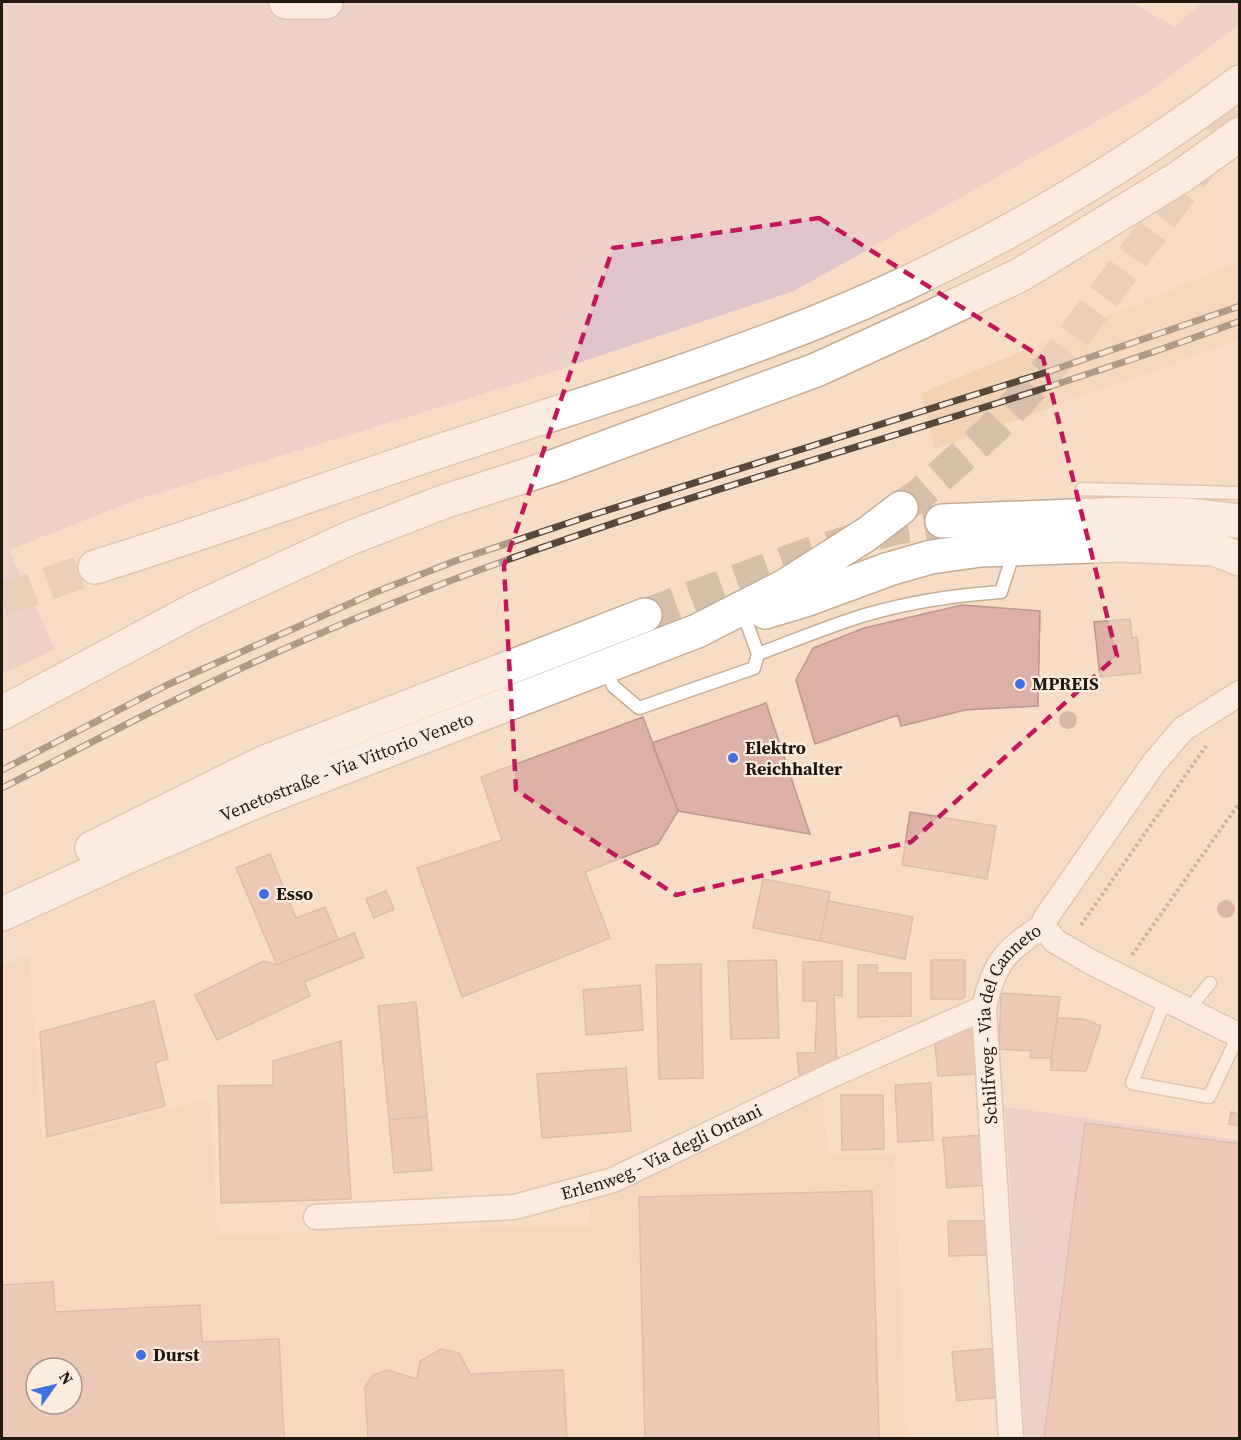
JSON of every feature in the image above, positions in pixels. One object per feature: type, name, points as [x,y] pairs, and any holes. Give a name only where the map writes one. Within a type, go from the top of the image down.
[{"type":"main road","points":[[286,2],[326,2]]},
{"type":"main road","points":[[95,567],[726,356],[816,322],[909,282],[1085,188],[1239,82]]},
{"type":"main road","points":[[2,713],[196,609],[350,538],[443,502],[555,466],[816,370],[940,314],[1030,270],[1180,177],[1239,134]]},
{"type":"main road","points":[[697,631],[785,586],[867,534],[901,508]]},
{"type":"main road","points":[[942,521],[1124,514],[1188,515],[1239,521]]},
{"type":"main road","points":[[697,631],[805,600],[888,569],[931,557],[981,550],[1121,545],[1214,549],[1239,559]]},
{"type":"main road","points":[[2,891],[9,885],[128,831],[263,763],[645,615]]},
{"type":"main road","name":"Venetostraße - Via Vittorio Veneto","points":[[2,914],[140,850],[264,798],[697,631]]},
{"type":"street","name":"Schilfweg - Via del Canneto","points":[[1011,1438],[984,1008],[989,986],[1002,958],[1014,945],[1043,926],[1045,919],[1161,754],[1183,729],[1239,693]]},
{"type":"street","points":[[1043,926],[1055,940],[1091,962],[1239,1036]]},
{"type":"street","name":"Erlenweg - Via degli Ontani","points":[[316,1216],[515,1207],[613,1180],[832,1074],[984,1008]]},
{"type":"lane","points":[[1082,489],[1239,493]]},
{"type":"lane","points":[[758,654],[864,615],[898,606],[961,594],[1001,592],[1010,564],[1008,548]]},
{"type":"lane","points":[[604,667],[613,686],[639,708],[754,668],[758,654],[745,618]]},
{"type":"lane","points":[[1192,1013],[1197,999],[1210,983]]},
{"type":"lane","points":[[1165,1000],[1132,1083],[1209,1097],[1239,1036]]},
{"type":"path","points":[[1081,925],[1206,746]]},
{"type":"path","points":[[1130,958],[1239,802]]},
{"type":"highlighted area","points":[[819,218],[1043,358],[1117,656],[911,842],[676,895],[516,790],[504,566],[613,248]]},
{"type":"shaded area","points":[[2,2],[1132,2],[1174,27],[1202,2],[1239,2],[1239,25],[1147,93],[794,291],[509,386],[136,500],[9,550],[55,649],[2,674]]},
{"type":"shaded area","points":[[1239,262],[1239,340],[935,449],[921,393]]},
{"type":"shaded area","points":[[29,954],[42,1143],[209,1099],[218,1236],[352,1230],[589,1227],[590,1200],[822,1093],[828,1155],[894,1155],[906,1438],[2,1438],[2,966]]},
{"type":"shaded area","points":[[1005,1107],[1239,1140],[1239,1438],[1025,1438]]},
{"type":"building","points":[[962,605],[1040,611],[1038,706],[965,710],[901,726],[898,715],[815,744],[796,680],[813,648],[864,628]]},
{"type":"building","points":[[1130,619],[1132,638],[1137,637],[1141,673],[1100,677],[1094,622]]},
{"type":"building","points":[[766,703],[810,834],[678,811],[652,743]]},
{"type":"building","points":[[643,717],[678,811],[658,844],[585,872],[610,938],[462,997],[417,868],[502,840],[481,777]]},
{"type":"building","points":[[910,812],[996,826],[987,879],[902,865]]},
{"type":"building","points":[[270,854],[296,918],[325,907],[338,939],[277,965],[236,868]]},
{"type":"building","points":[[763,879],[830,892],[820,941],[753,928]]},
{"type":"building","points":[[386,891],[394,909],[374,918],[366,899]]},
{"type":"building","points":[[828,901],[913,917],[905,959],[820,941]]},
{"type":"building","points":[[354,933],[364,957],[304,982],[310,996],[217,1040],[195,995],[264,961],[277,965]]},
{"type":"building","points":[[776,960],[779,1038],[731,1039],[728,961]]},
{"type":"building","points":[[931,960],[965,960],[965,997],[962,999],[931,999]]},
{"type":"building","points":[[842,961],[842,996],[834,995],[837,1069],[799,1075],[797,1053],[815,1053],[817,1001],[803,1001],[803,962]]},
{"type":"building","points":[[701,964],[703,1078],[659,1079],[656,965]]},
{"type":"building","points":[[858,965],[877,965],[877,973],[911,973],[911,1016],[858,1017]]},
{"type":"building","points":[[640,985],[643,1030],[586,1035],[583,990]]},
{"type":"building","points":[[1001,993],[1060,997],[1051,1058],[1030,1058],[1031,1051],[999,1049]]},
{"type":"building","points":[[154,1001],[168,1059],[155,1063],[165,1106],[47,1137],[40,1032]]},
{"type":"building","points":[[416,1002],[427,1116],[389,1120],[378,1006]]},
{"type":"building","points":[[1058,1018],[1084,1019],[1101,1026],[1086,1071],[1051,1070]]},
{"type":"building","points":[[973,1030],[976,1074],[938,1076],[934,1033]]},
{"type":"building","points":[[341,1041],[351,1199],[221,1203],[218,1086],[273,1085],[273,1061]]},
{"type":"building","points":[[626,1068],[631,1131],[542,1138],[537,1074]]},
{"type":"building","points":[[931,1083],[933,1140],[898,1142],[895,1085]]},
{"type":"building","points":[[841,1095],[883,1095],[884,1149],[842,1150]]},
{"type":"building","points":[[1231,1112],[1240,1114],[1240,1126],[1229,1124]]},
{"type":"building","points":[[427,1116],[432,1170],[394,1173],[389,1120]]},
{"type":"building","points":[[1085,1123],[1240,1144],[1240,1438],[1044,1438]]},
{"type":"building","points":[[982,1135],[986,1185],[947,1188],[943,1138]]},
{"type":"building","points":[[872,1191],[879,1438],[645,1438],[639,1197]]},
{"type":"building","points":[[948,1221],[986,1221],[987,1255],[949,1256]]},
{"type":"building","name":"Durst","points":[[53,1282],[55,1312],[200,1305],[202,1342],[279,1339],[284,1438],[2,1438],[2,1285]]},
{"type":"building","points":[[995,1348],[1000,1397],[957,1401],[952,1352]]},
{"type":"building","points":[[441,1349],[459,1353],[470,1374],[563,1370],[567,1438],[368,1438],[365,1387],[373,1375],[387,1370],[417,1379],[420,1361]]},
{"type":"tunnel","points":[[901,508],[993,429],[1055,362],[1240,112]]},
{"type":"tunnel","points":[[645,615],[817,551],[893,529],[942,521]]},
{"type":"tunnel","points":[[2,600],[95,567]]},
{"type":"railway","points":[[2,770],[167,685],[376,592],[455,561],[589,516],[1047,372],[1240,306]]},
{"type":"railway","points":[[2,788],[246,666],[349,621],[455,579],[650,511],[1044,388],[1240,321]]},
{"type":"place","name":"MPREIS","points":[[1020,684]]},
{"type":"place","name":"Elektro Reichhalter","points":[[733,758]]},
{"type":"place","name":"Esso","points":[[264,894]]},
{"type":"place","name":"Durst","points":[[141,1355]]}]
